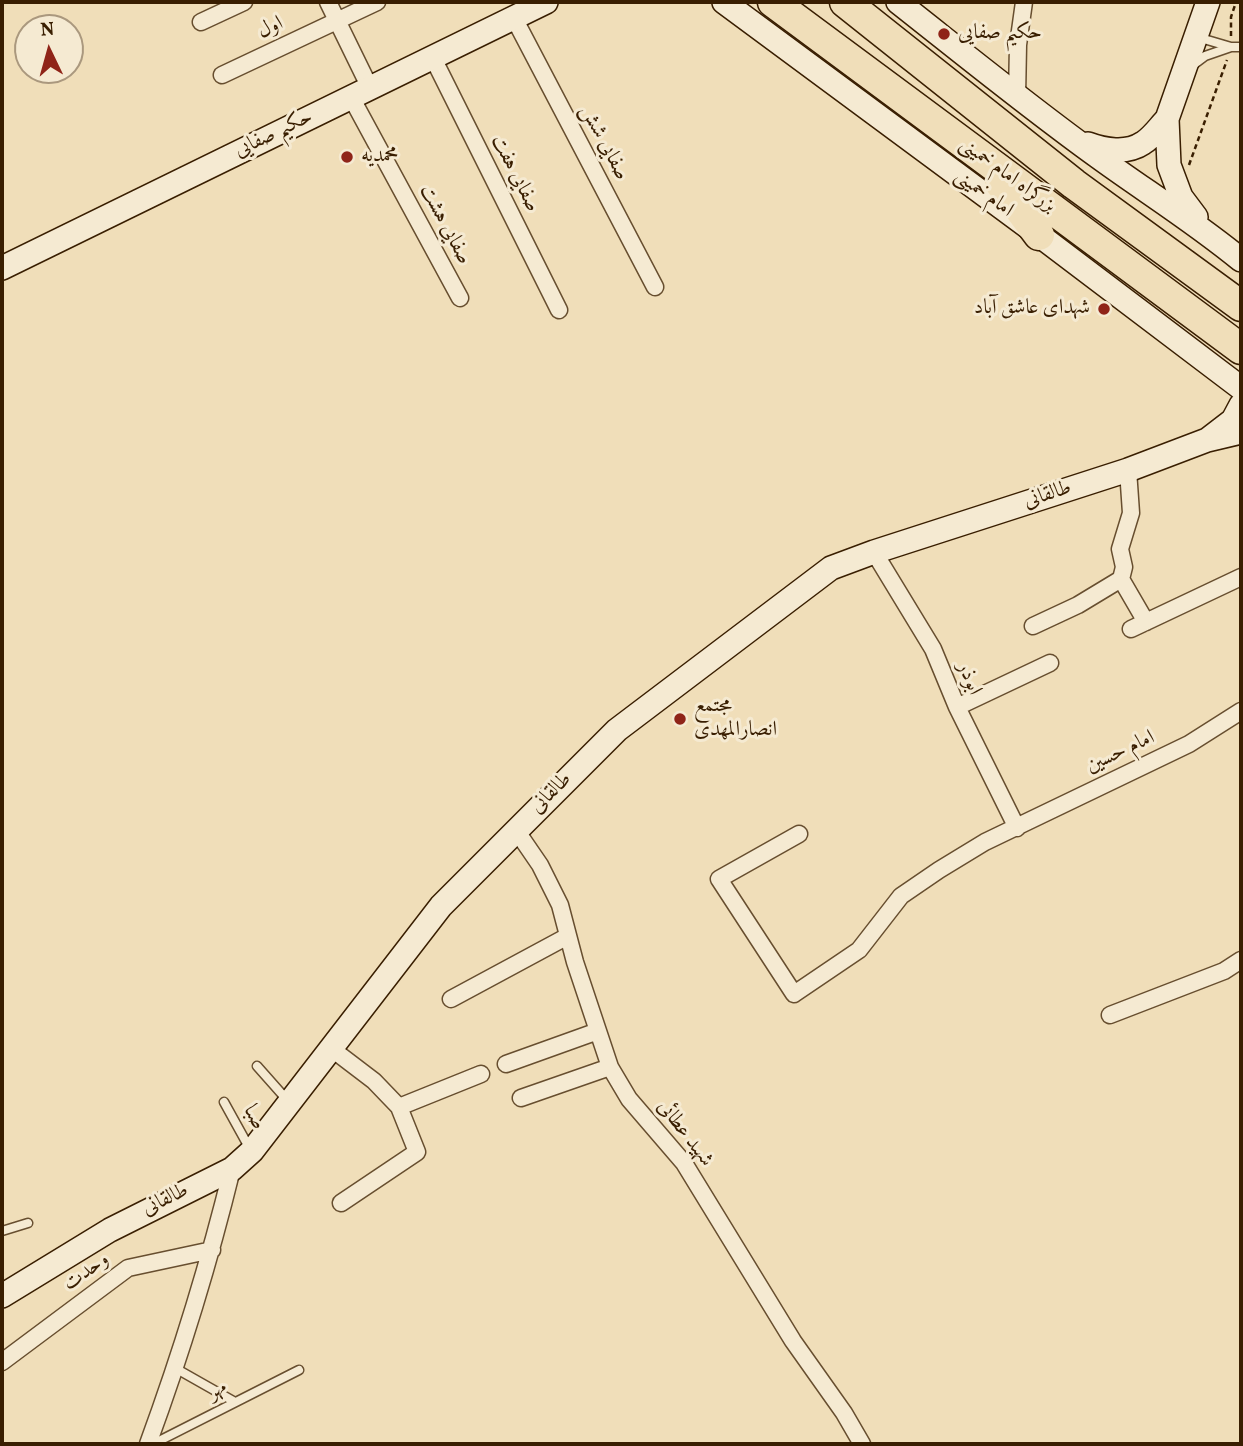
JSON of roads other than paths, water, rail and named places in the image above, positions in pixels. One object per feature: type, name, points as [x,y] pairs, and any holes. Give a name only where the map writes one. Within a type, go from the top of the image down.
[{"type":"highway","name":"بزرگراه امام خمینی","points":[[773,2],[1241,349]]},
{"type":"highway","name":"بزرگراه امام خمینی","points":[[845,2],[1074,184],[1241,306]]},
{"type":"highway","points":[[981,157],[1039,235]]},
{"type":"street","points":[[201,22],[244,2]]},
{"type":"street","name":"صفایی هشت","points":[[328,2],[361,93],[460,298]]},
{"type":"street","name":"اول","points":[[222,75],[377,2]]},
{"type":"street","name":"حکیم صفایی","points":[[2,268],[546,2]]},
{"type":"street","name":"امام خمینی","points":[[724,2],[1236,384]]},
{"type":"street","points":[[898,2],[1017,97],[1206,231],[1241,260]]},
{"type":"street","points":[[1017,97],[1018,45],[1024,2]]},
{"type":"street","points":[[1073,138],[1101,149],[1119,150],[1143,144],[1167,118],[1208,2]]},
{"type":"street","name":"صفایی شش","points":[[514,18],[655,287]]},
{"type":"street","name":"صفایی هفت","points":[[433,58],[559,310]]},
{"type":"street","points":[[1167,118],[1169,165],[1181,197],[1206,231]]},
{"type":"street","points":[[1207,440],[1233,420],[1241,403],[1236,384]]},
{"type":"street","points":[[1207,440],[1241,432]]},
{"type":"street","name":"طالقانی","points":[[2,1296],[110,1230],[232,1169],[252,1151],[441,906],[516,830],[617,730],[831,568],[1128,470],[1207,440]]},
{"type":"street","points":[[1128,470],[1130,513],[1120,549],[1124,567],[1121,579],[1138,626],[1241,577]]},
{"type":"street","name":"ابوذر","points":[[874,552],[933,649],[957,706],[1017,828]]},
{"type":"street","points":[[1033,626],[1078,605],[1121,579]]},
{"type":"street","points":[[957,706],[1050,663]]},
{"type":"street","name":"امام حسین","points":[[799,834],[719,879],[794,993],[859,950],[901,896],[985,842],[1189,744],[1241,711]]},
{"type":"street","name":"شهید عطائی","points":[[516,830],[540,865],[560,905],[610,1067],[629,1099],[684,1163],[793,1341],[844,1413],[862,1444]]},
{"type":"street","points":[[451,999],[568,936]]},
{"type":"street","points":[[1110,1016],[1224,971],[1241,960]]},
{"type":"street","points":[[506,1064],[598,1031]]},
{"type":"street","points":[[332,1049],[374,1081],[399,1107],[417,1152],[341,1203]]},
{"type":"street","points":[[521,1098],[610,1067]]},
{"type":"street","points":[[399,1107],[481,1074]]},
{"type":"street","points":[[148,1444],[176,1368],[212,1251],[232,1169]]},
{"type":"street","name":"وحدت","points":[[2,1362],[128,1268],[212,1251]]},
{"type":"lane","points":[[1195,37],[1231,47],[1241,47]]},
{"type":"lane","points":[[1183,75],[1205,56],[1231,47]]},
{"type":"lane","points":[[257,1066],[290,1103]]},
{"type":"lane","name":"صبا","points":[[224,1102],[252,1151]]},
{"type":"lane","points":[[2,1231],[28,1223]]},
{"type":"lane","points":[[176,1368],[235,1402]]},
{"type":"lane","name":"مهر","points":[[153,1444],[299,1370]]},
{"type":"place","name":"حکیم صفایی","points":[[944,34]]},
{"type":"place","name":"محمدیه","points":[[347,157]]},
{"type":"place","name":"شهدای عاشق آباد","points":[[1104,309]]},
{"type":"place","name":"مجتمع انصارالمهدی","points":[[680,719]]}]
